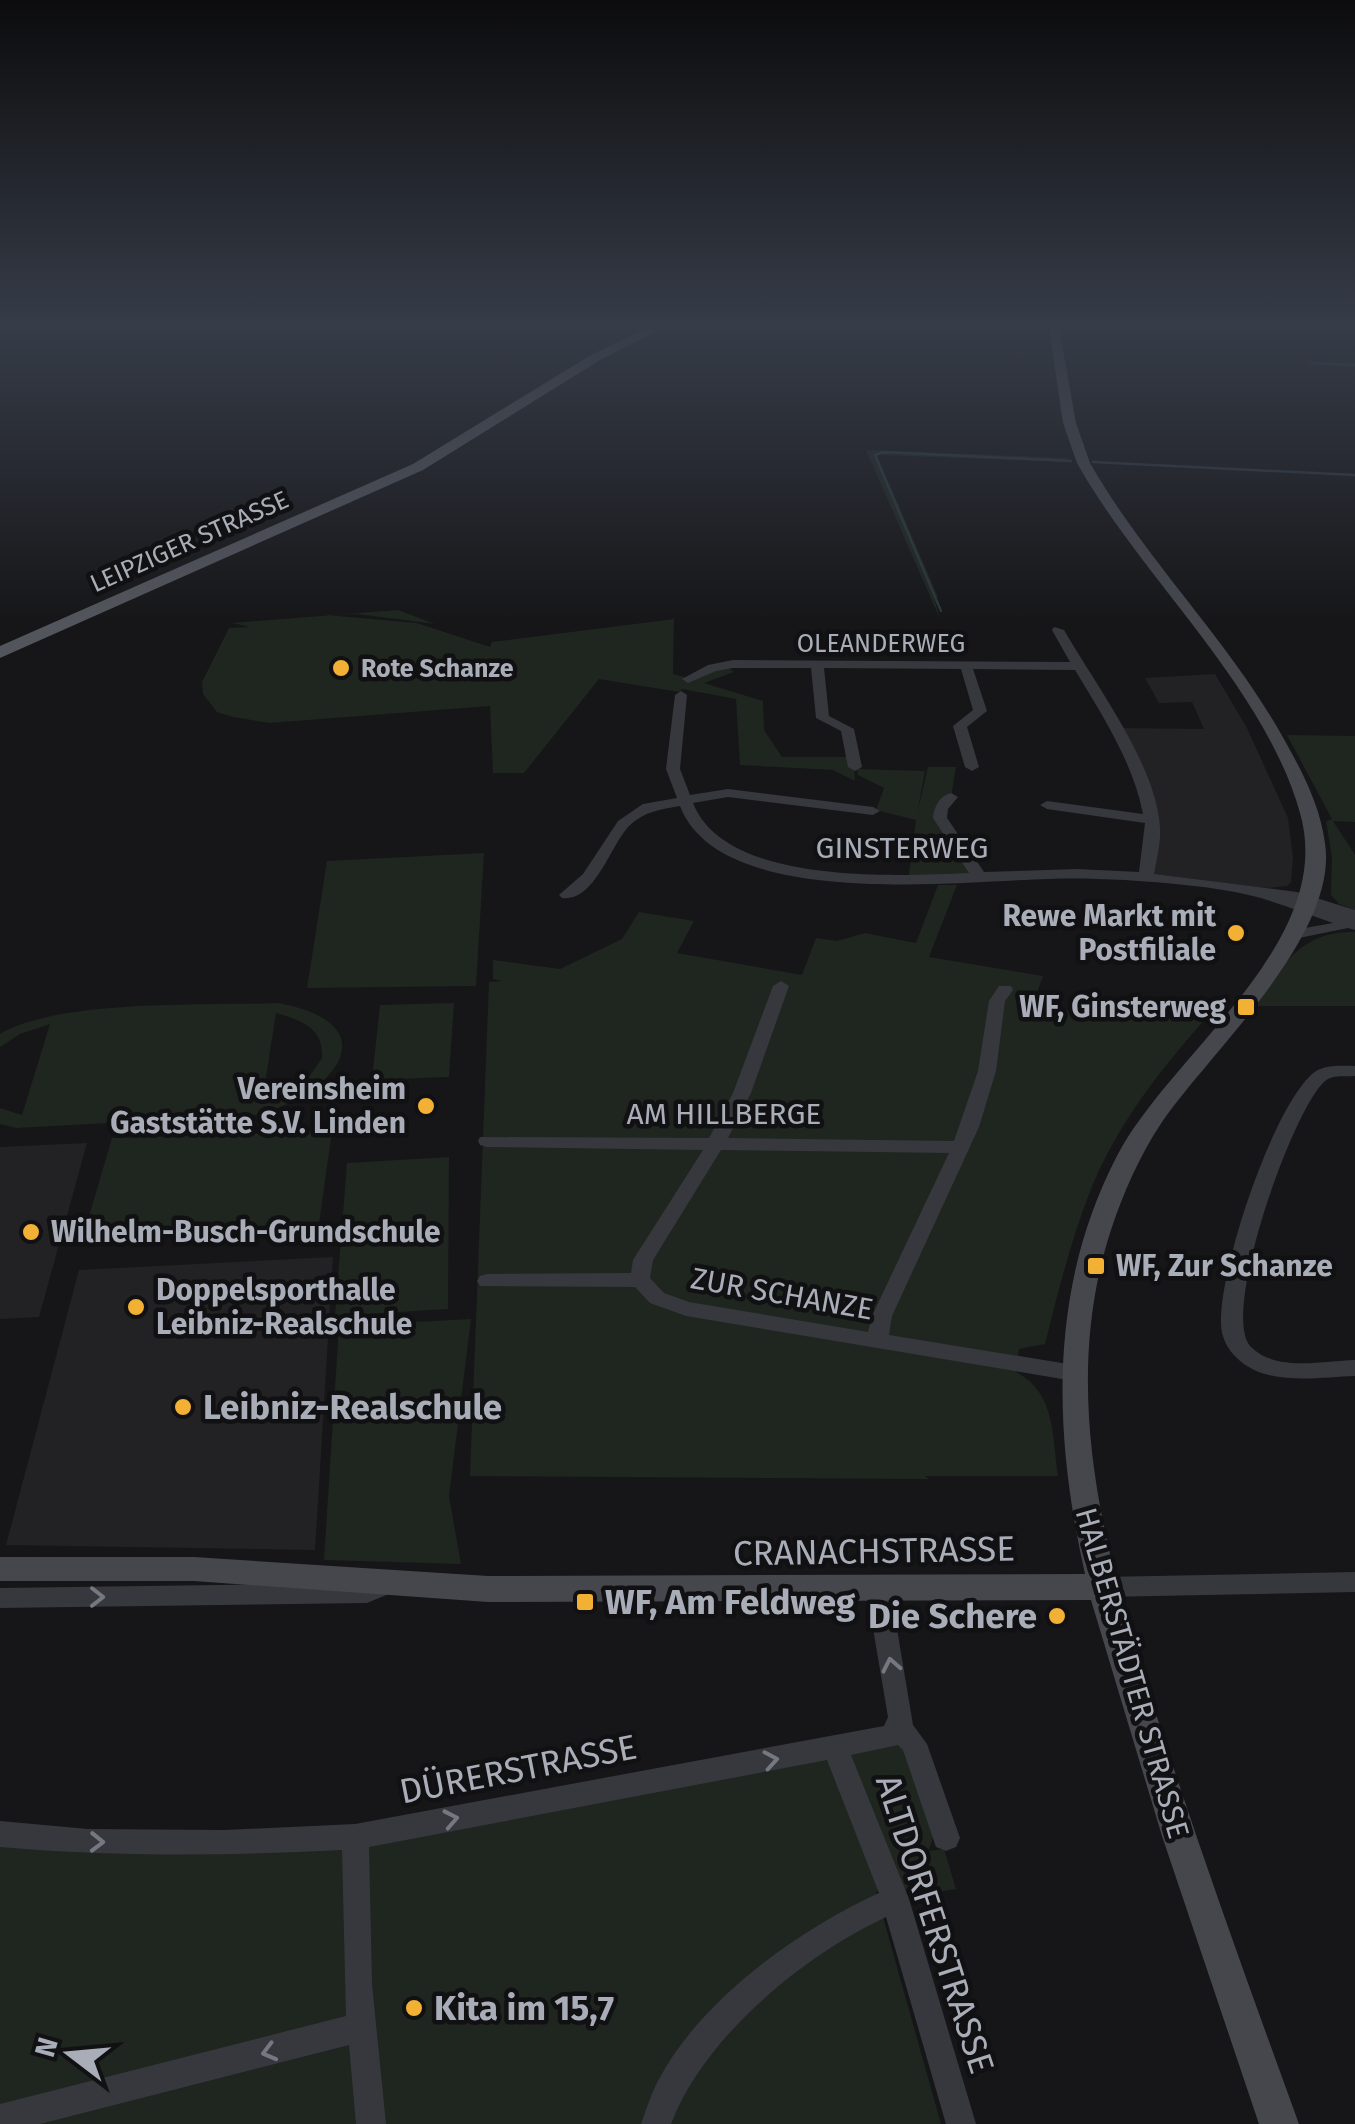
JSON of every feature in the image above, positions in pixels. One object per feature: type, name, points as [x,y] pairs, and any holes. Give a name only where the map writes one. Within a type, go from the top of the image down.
[{"type":"main road","name":"LEIPZIGER STRASSE","points":[[0,653],[442,456],[487,426]]},
{"type":"main road","name":"HALBERSTÄDTER STRASSE","points":[[1074,426],[1081,459],[1259,713],[1297,779],[1317,846],[1309,906],[1294,934],[1188,1068],[1134,1148],[1114,1189],[1089,1263],[1079,1312],[1074,1373],[1076,1470],[1102,1587],[1172,1814],[1279,2124]]},
{"type":"main road","name":"CRANACHSTRASSE","points":[[0,1568],[194,1568],[488,1589],[1102,1587]]},
{"type":"street","points":[[1058,630],[1129,756],[1152,820],[1146,876]]},
{"type":"street","name":"OLEANDERWEG","points":[[688,678],[724,665],[1077,666]]},
{"type":"street","points":[[816,665],[823,718],[847,729],[855,768]]},
{"type":"street","points":[[966,666],[980,710],[960,726],[972,767]]},
{"type":"street","points":[[678,800],[673,755],[681,694]]},
{"type":"street","points":[[567,895],[589,878],[631,816],[678,800],[728,793],[873,810]]},
{"type":"street","points":[[951,797],[942,807],[940,818],[979,877]]},
{"type":"street","name":"GINSTERWEG","points":[[678,800],[722,846],[786,872],[862,882],[1146,876],[1256,892],[1309,906]]},
{"type":"street","points":[[1048,805],[1152,820]]},
{"type":"street","points":[[1309,906],[1355,915]]},
{"type":"street","points":[[1309,906],[1355,926]]},
{"type":"street","points":[[1294,934],[1355,926]]},
{"type":"street","points":[[488,1281],[640,1280],[643,1260],[742,1094],[781,986]]},
{"type":"street","points":[[877,1340],[882,1316],[961,1147],[988,1071],[996,1002],[1006,990]]},
{"type":"street","points":[[1355,1072],[1327,1073],[1314,1080],[1281,1144],[1250,1225],[1230,1324],[1246,1355],[1270,1366],[1355,1368]]},
{"type":"street","name":"AM HILLBERGE","points":[[487,1141],[961,1147]]},
{"type":"street","name":"ZUR SCHANZE","points":[[640,1280],[657,1298],[686,1309],[1074,1373]]},
{"type":"street","name":"CRANACHSTRASSE","points":[[0,1598],[367,1593],[394,1581]]},
{"type":"street","name":"CRANACHSTRASSE","points":[[1102,1587],[1355,1582]]},
{"type":"street","points":[[878,1587],[900,1728]]},
{"type":"street","name":"DÜRERSTRASSE","points":[[0,1834],[88,1842],[225,1843],[355,1837],[836,1748],[892,1736],[900,1728]]},
{"type":"street","name":"ALTDORFERSTRASSE","points":[[900,1728],[914,1744],[946,1838]]},
{"type":"street","name":"ALTDORFERSTRASSE","points":[[836,1748],[895,1899],[961,2124]]},
{"type":"street","points":[[355,1837],[358,1984],[371,2124]]},
{"type":"street","points":[[656,2124],[675,2077],[706,2037],[825,1935],[865,1911],[895,1899]]},
{"type":"street","points":[[0,2119],[364,2027]]},
{"type":"shaded area","points":[[866,450],[1066,458],[1071,462],[877,455],[938,597],[934,598],[940,619]]},
{"type":"shaded area","points":[[398,610],[435,624],[358,614],[340,615]]},
{"type":"shaded area","points":[[330,615],[417,623],[490,647],[492,642],[674,619],[673,674],[688,678],[727,667],[734,672],[704,683],[763,701],[764,730],[782,757],[853,757],[855,781],[833,770],[740,765],[736,699],[682,689],[679,692],[599,679],[524,773],[493,773],[490,706],[269,723],[217,712],[203,694],[202,682],[229,628],[250,627],[232,623]]},
{"type":"shaded area","points":[[1215,674],[1247,728],[1288,818],[1293,857],[1291,882],[1287,886],[1268,888],[1146,876],[1152,820],[1113,728],[1204,729],[1192,702],[1159,703],[1145,678]]},
{"type":"shaded area","points":[[1287,735],[1355,736],[1355,822],[1333,821],[1355,855],[1355,910],[1339,904],[1331,895],[1332,857],[1326,821],[1332,819]]},
{"type":"shaded area","points":[[928,767],[956,767],[951,797],[941,811],[979,877],[908,881],[916,820],[876,810],[884,788],[858,775],[857,769],[925,771],[917,814]]},
{"type":"shaded area","points":[[484,853],[476,986],[307,988],[327,861]]},
{"type":"shaded area","points":[[938,885],[957,885],[929,957],[1043,976],[1031,1010],[1135,1009],[1139,1000],[1206,1000],[1217,1006],[1163,1070],[1115,1139],[1084,1208],[1045,1344],[1019,1349],[1016,1372],[1039,1391],[1050,1417],[1058,1476],[470,1476],[489,982],[502,981],[493,979],[493,960],[560,969],[622,939],[639,912],[694,921],[677,953],[802,975],[816,938],[837,941],[865,933],[916,943]]},
{"type":"shaded area","points":[[1355,932],[1355,1006],[1250,1006],[1283,965],[1306,945],[1320,937]]},
{"type":"shaded area","points":[[278,1003],[313,1013],[334,1027],[342,1042],[339,1059],[328,1076],[284,1105],[256,1115],[16,1128],[0,1124],[0,1108],[22,1115],[50,1024],[20,1034],[0,1047],[0,1034],[26,1023],[95,1010]],"holes":[[[276,1013],[302,1022],[315,1032],[322,1058],[306,1081],[262,1103]]]},
{"type":"shaded area","points":[[454,1003],[449,1077],[372,1080],[380,1005]]},
{"type":"shaded area","points":[[332,1131],[318,1231],[82,1240],[112,1138]]},
{"type":"shaded area","name":"Wilhelm-Busch-Grundschule","points":[[87,1143],[39,1317],[0,1319],[0,1147]]},
{"type":"shaded area","points":[[449,1157],[448,1309],[335,1316],[347,1163]]},
{"type":"shaded area","name":"Leibniz-Realschule","points":[[333,1257],[315,1550],[6,1545],[79,1270]]},
{"type":"shaded area","points":[[471,1319],[449,1496],[461,1564],[324,1560],[339,1326]]},
{"type":"shaded area","points":[[890,1730],[926,1787],[934,1820],[928,1851],[944,1849],[956,1889],[931,1893],[929,1888],[916,1890],[913,1879],[906,1890],[876,1892],[941,2124],[0,2124],[0,1823],[124,1836],[367,1825]]},
{"type":"waterway","points":[[941,611],[875,455],[883,452],[1071,461]]},
{"type":"waterway","points":[[1093,462],[1355,475]]},
{"type":"place","name":"Rote Schanze","points":[[341,668]]},
{"type":"place","name":"Rewe Markt mit Postfiliale","points":[[1236,933]]},
{"type":"place","name":"WF, Ginsterweg","points":[[1246,1007]]},
{"type":"place","name":"Vereinsheim Gaststätte S.V. Linden","points":[[426,1106]]},
{"type":"place","name":"Wilhelm-Busch-Grundschule","points":[[31,1232]]},
{"type":"place","name":"WF, Zur Schanze","points":[[1096,1266]]},
{"type":"place","name":"Doppelsporthalle Leibniz-Realschule","points":[[136,1307]]},
{"type":"place","name":"Leibniz-Realschule","points":[[183,1407]]},
{"type":"place","name":"WF, Am Feldweg","points":[[585,1602]]},
{"type":"place","name":"Die Schere","points":[[1057,1616]]},
{"type":"place","name":"Kita im 15,7","points":[[414,2008]]}]
